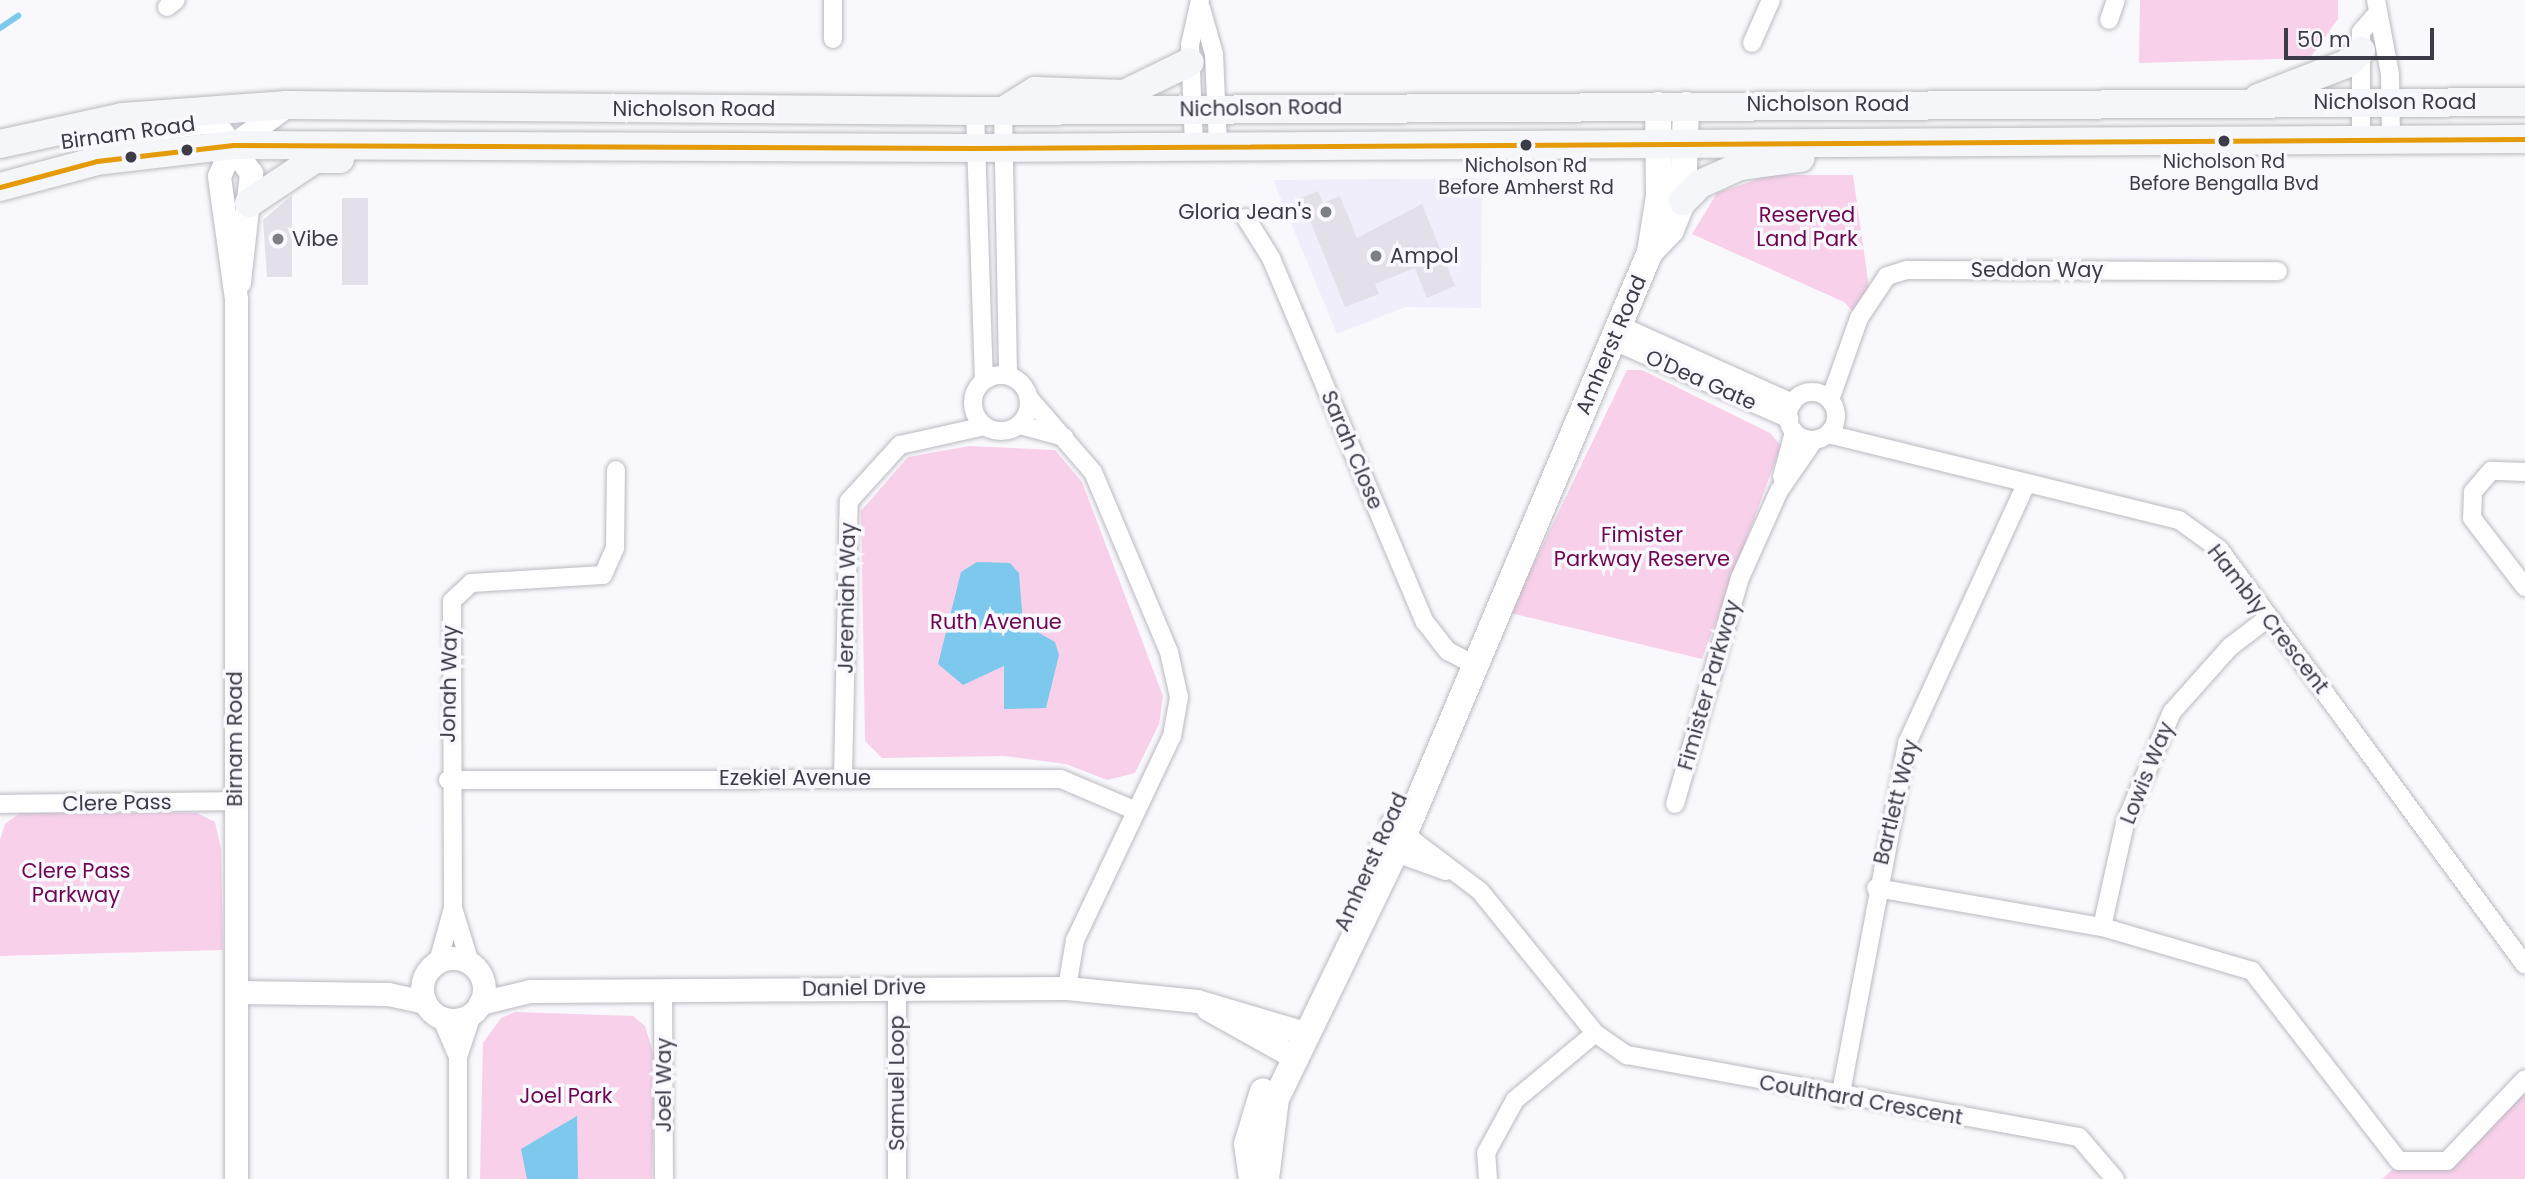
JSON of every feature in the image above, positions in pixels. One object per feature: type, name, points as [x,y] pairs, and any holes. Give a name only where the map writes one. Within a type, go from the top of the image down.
[{"type":"main road","points":[[2245,103],[2346,64],[2361,51]]},
{"type":"main road","points":[[1003,111],[1035,91],[1124,94],[1190,62]]},
{"type":"main road","name":"Nicholson Road","points":[[7,142],[123,117],[287,105],[1003,111],[1658,105],[2525,102]]},
{"type":"main road","name":"Amherst Road","points":[[1252,1179],[1247,1144],[1393,838],[1468,662],[1499,577],[1518,552],[1618,333],[1650,253],[1659,197],[1658,105]]},
{"type":"main road","name":"Amherst Road","points":[[1650,253],[1671,230],[1683,201],[1687,141],[1686,105]]},
{"type":"main road","name":"Nicholson Road","points":[[0,187],[96,161],[233,145],[989,148],[1687,141],[2525,139]]},
{"type":"main road","points":[[1683,201],[1700,184],[1740,166],[1900,155],[1941,142]]},
{"type":"main road","points":[[248,203],[315,159],[607,160],[635,148]]},
{"type":"main road","name":"Amherst Road","points":[[1266,1179],[1276,1099],[1295,1043]]},
{"type":"street","points":[[833,0],[833,39]]},
{"type":"street","points":[[1752,43],[1771,0]]},
{"type":"street","points":[[2109,19],[2116,0]]},
{"type":"street","points":[[1200,2],[1190,62],[1205,109],[1206,146]]},
{"type":"street","points":[[1200,2],[1214,54],[1205,109],[1206,146]]},
{"type":"street","points":[[2361,139],[2361,32],[2376,8]]},
{"type":"street","points":[[2376,8],[2385,35],[2390,139]]},
{"type":"street","points":[[233,145],[287,105]]},
{"type":"street","points":[[975,111],[989,148],[1008,375],[1093,472],[1169,652],[1179,697],[1171,736],[1075,940],[1067,988]]},
{"type":"street","points":[[1003,111],[989,148],[984,380],[974,406],[985,426],[1004,432],[1020,425],[1064,437]]},
{"type":"street","name":"Birnam Road","points":[[7,142],[58,144],[206,122],[233,145],[250,173],[236,299],[236,1179]]},
{"type":"street","name":"Birnam Road","points":[[233,145],[219,176],[236,299]]},
{"type":"street","name":"Sarah Close","points":[[1246,218],[1271,258],[1425,622],[1468,662]]},
{"type":"street","name":"Seddon Way","points":[[1824,417],[1844,354],[1871,290],[1907,270],[2278,271]]},
{"type":"street","name":"O'Dea Gate","points":[[1618,333],[1791,418]]},
{"type":"street","points":[[984,380],[1008,375]]},
{"type":"street","points":[[1020,425],[1028,397]]},
{"type":"street","name":"Jeremiah Way","points":[[947,432],[974,406]]},
{"type":"street","points":[[1791,418],[1824,417]]},
{"type":"street","name":"Hambly Crescent","points":[[1791,418],[1824,417],[1891,449],[2179,520],[2219,549],[2525,965]]},
{"type":"street","name":"Fimister Parkway","points":[[1675,804],[1740,578],[1779,491],[1824,417]]},
{"type":"street","name":"Fimister Parkway","points":[[1779,491],[1791,418]]},
{"type":"street","name":"Jeremiah Way","points":[[843,777],[849,501],[900,445],[947,432],[985,426]]},
{"type":"street","name":"Jonah Way","points":[[474,967],[453,908],[448,780],[452,601],[471,583],[603,575],[615,548],[616,470]]},
{"type":"street","points":[[2525,472],[2491,471],[2473,492],[2472,518],[2525,587]]},
{"type":"street","name":"Bartlett Way","points":[[1840,1098],[1876,888],[1907,743],[2026,484]]},
{"type":"street","name":"Lowis Way","points":[[2102,927],[2125,823],[2172,712],[2230,648],[2269,617]]},
{"type":"street","name":"Ezekiel Avenue","points":[[448,780],[843,777],[1061,779],[1134,810]]},
{"type":"street","name":"Clere Pass","points":[[0,804],[235,801]]},
{"type":"street","name":"Coulthard Crescent","points":[[1393,838],[1462,878],[1595,1033],[1626,1055],[1840,1098],[2079,1137],[2115,1179]]},
{"type":"street","points":[[1876,888],[2102,927],[2252,971],[2399,1161],[2447,1161],[2525,1079]]},
{"type":"street","name":"Jonah Way","points":[[438,962],[453,908]]},
{"type":"street","name":"Daniel Drive","points":[[429,1000],[438,962],[474,967],[530,991]]},
{"type":"street","points":[[458,1179],[458,1057],[477,1008],[474,967]]},
{"type":"street","name":"Samuel Loop","points":[[897,988],[897,1179]]},
{"type":"street","name":"Daniel Drive","points":[[237,992],[388,994],[477,1008],[530,991],[1067,988],[1197,1001],[1295,1043]]},
{"type":"street","name":"Joel Way","points":[[663,991],[664,1179]]},
{"type":"street","points":[[429,1000],[458,1057]]},
{"type":"street","points":[[1488,1179],[1486,1153],[1515,1100],[1595,1033]]},
{"type":"shaded area","points":[[1489,178],[1482,194],[1481,308],[1405,307],[1337,334],[1273,180]]},
{"type":"green space","points":[[2140,0],[2338,0],[2338,19],[2310,58],[2139,63]]},
{"type":"green space","name":"Reserved Land Park","points":[[1770,175],[1853,175],[1870,294],[1859,318],[1844,302],[1692,234],[1717,193]]},
{"type":"green space","name":"Fimister Parkway Reserve","points":[[1627,370],[1642,370],[1770,433],[1781,446],[1702,659],[1510,613]]},
{"type":"green space","name":"Ruth Avenue","points":[[969,446],[1055,450],[1082,482],[1163,696],[1159,724],[1135,773],[1107,780],[1066,764],[1004,756],[882,758],[865,741],[861,511],[908,457]]},
{"type":"green space","name":"Clere Pass Parkway","points":[[20,813],[197,813],[215,822],[221,849],[223,950],[0,956],[0,840],[5,824]]},
{"type":"green space","name":"Joel Park","points":[[515,1012],[633,1016],[645,1026],[655,1059],[652,1179],[480,1179],[483,1043],[501,1018]]},
{"type":"green space","points":[[2525,1086],[2525,1179],[2382,1179],[2394,1168],[2444,1167]]},
{"type":"water","points":[[977,562],[1010,563],[1019,573],[1023,624],[1055,642],[1059,655],[1046,708],[1004,709],[1004,666],[963,685],[938,664],[961,572]]},
{"type":"water","points":[[577,1116],[578,1179],[527,1179],[521,1149]]},
{"type":"building","points":[[1318,191],[1323,203],[1340,196],[1357,238],[1422,204],[1455,286],[1427,298],[1415,268],[1375,284],[1379,294],[1345,307],[1301,198]]},
{"type":"building","name":"Vibe","points":[[292,195],[292,277],[267,277],[263,220]]},
{"type":"building","points":[[342,198],[368,198],[368,285],[342,285]]},
{"type":"waterway","points":[[0,28],[18,16]]},
{"type":"transit line","points":[[0,187],[97,161],[233,145],[976,148],[2525,139]]},
{"type":"place","name":"Nicholson Rd Before Bengalla Bvd","points":[[2224,141]]},
{"type":"place","name":"Nicholson Rd Before Amherst Rd","points":[[1526,145]]},
{"type":"place","name":"Gloria Jean's","points":[[1326,212]]},
{"type":"place","name":"Vibe","points":[[278,239]]},
{"type":"place","name":"Ampol","points":[[1376,256]]}]
